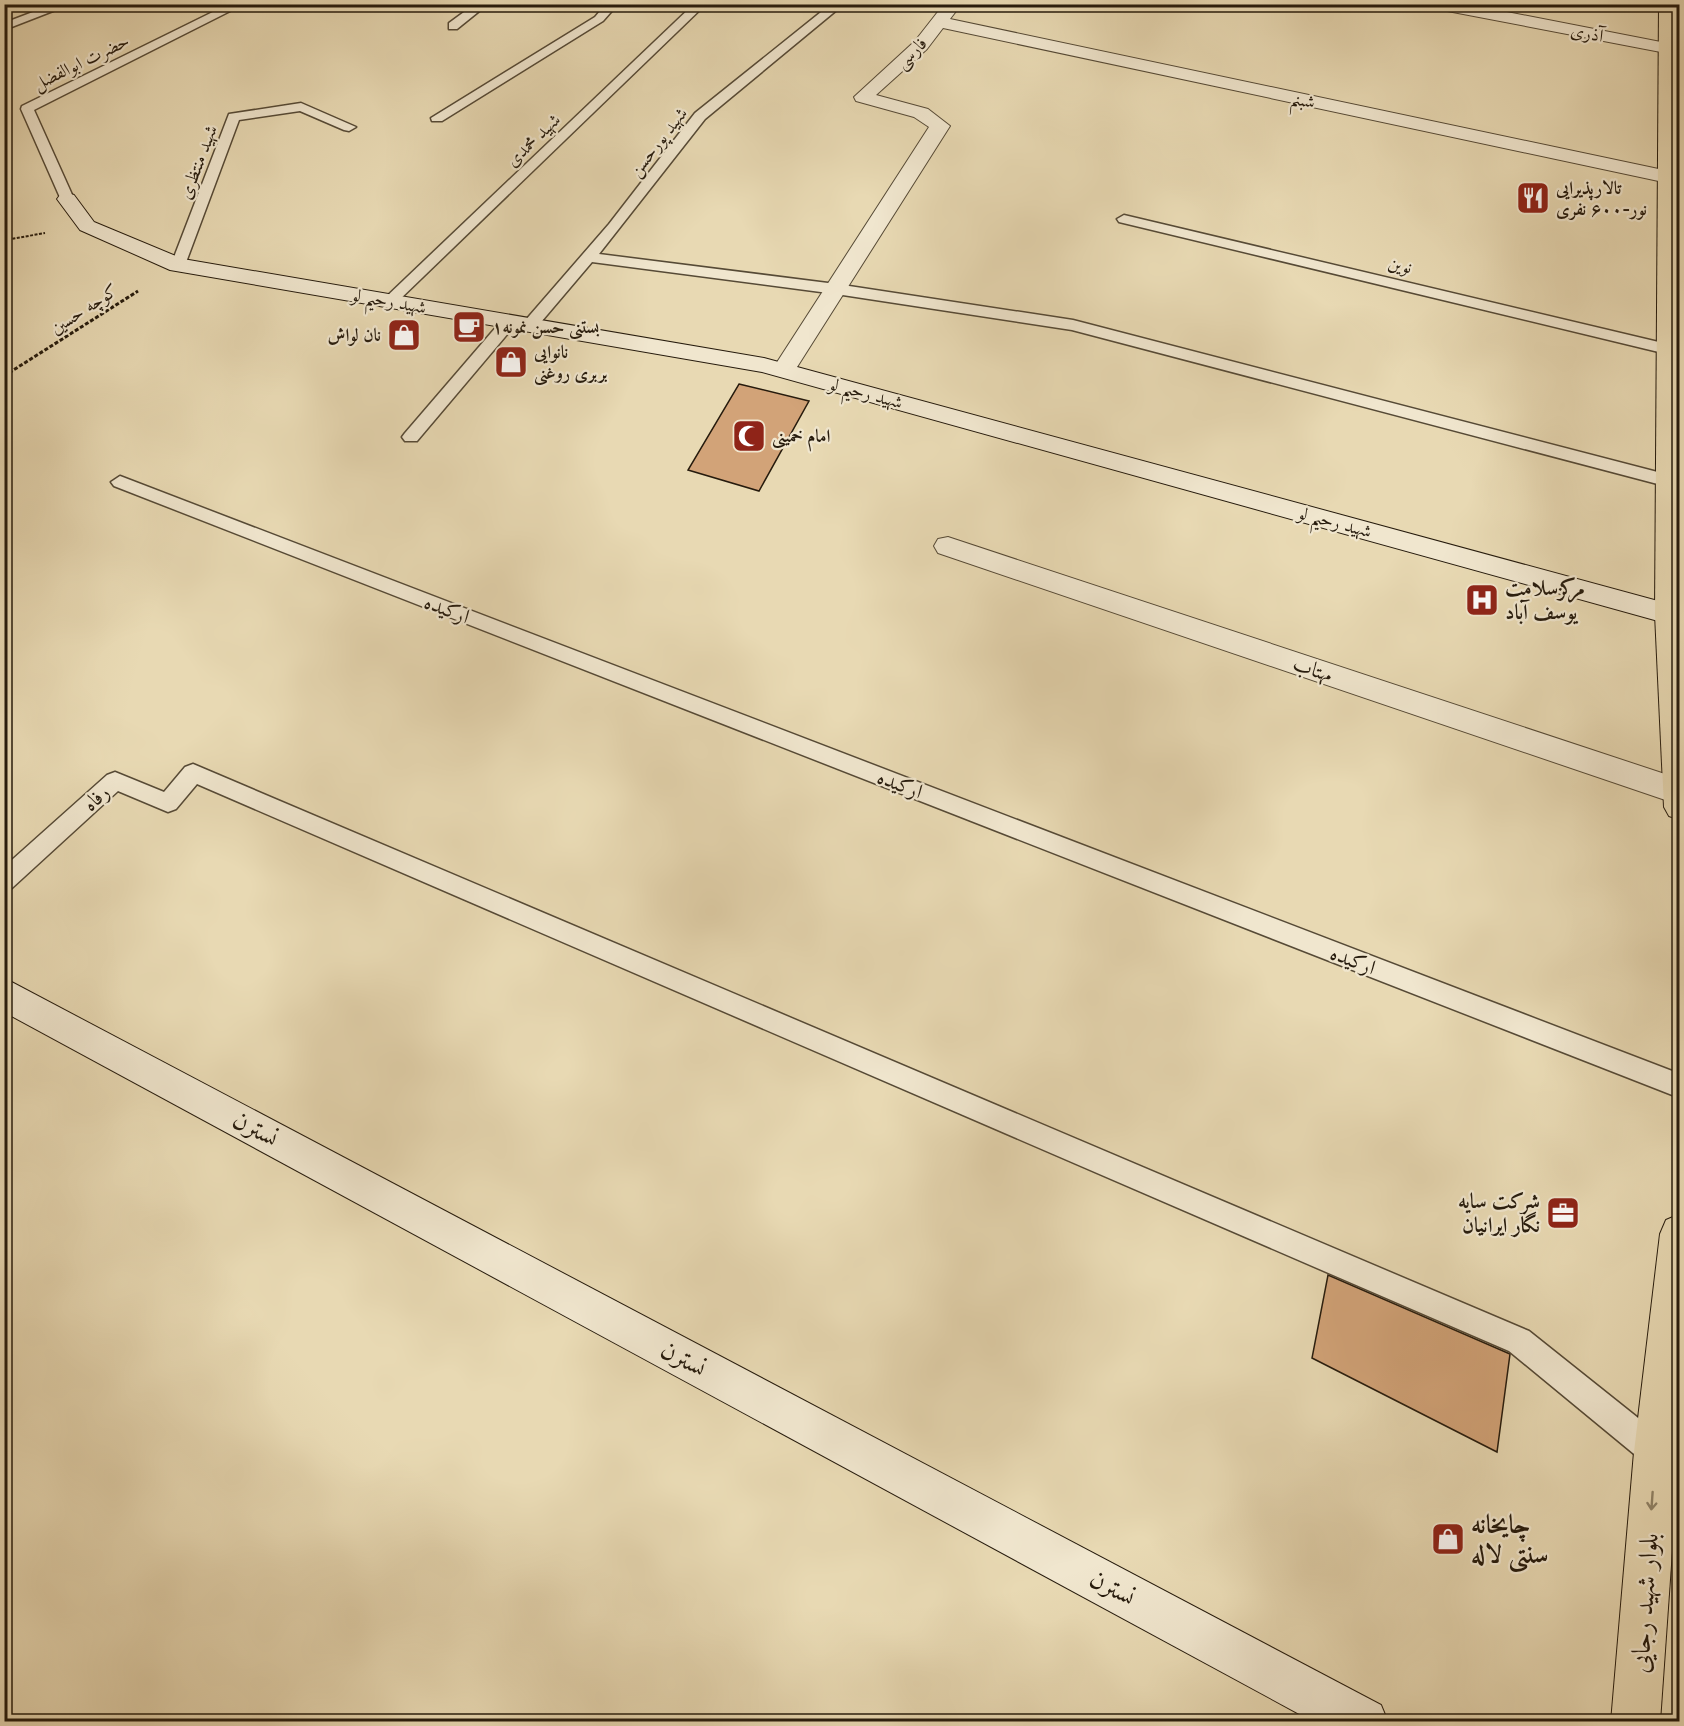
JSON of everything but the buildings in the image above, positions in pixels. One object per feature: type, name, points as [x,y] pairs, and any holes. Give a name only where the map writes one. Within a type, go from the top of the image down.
[{"type":"highway","points":[[1667,4],[1669,614],[1679,799]]},
{"type":"highway","name":"بلوار شهید رجایی","points":[[1635,1722],[1668,1457],[1680,1234]]},
{"type":"street","name":"فارسی","points":[[836,289],[940,126],[921,113],[863,97],[921,45],[953,4]]},
{"type":"street","name":"آذری","points":[[1437,4],[1666,48]]},
{"type":"street","name":"شبنم","points":[[938,22],[1668,177]]},
{"type":"street","name":"شهید رحیم لو","points":[[67,199],[87,226],[178,265],[784,370],[1669,614]]},
{"type":"street","points":[[784,370],[836,289]]},
{"type":"street","name":"مهتاب","points":[[948,546],[1679,799]]},
{"type":"street","name":"نسترن","points":[[4,994],[1364,1722]]},
{"type":"lane","points":[[4,27],[66,4]]},
{"type":"lane","name":"حضرت ابوالفضل","points":[[67,199],[27,109],[239,4]]},
{"type":"lane","points":[[453,26],[483,4]]},
{"type":"lane","points":[[437,118],[599,19],[613,4]]},
{"type":"lane","name":"شهید محمدی","points":[[390,301],[702,4]]},
{"type":"lane","name":"شهید پورحسن","points":[[411,437],[519,323],[588,257],[700,116],[839,4]]},
{"type":"lane","name":"شهید منتظری","points":[[178,265],[234,117],[301,107],[349,127]]},
{"type":"lane","name":"نوین","points":[[1124,219],[1667,349]]},
{"type":"lane","points":[[588,257],[836,289],[1073,325],[1669,481]]},
{"type":"lane","name":"ارکیده","points":[[120,482],[1680,1086]]},
{"type":"lane","name":"رفاه","points":[[4,880],[115,781],[168,803],[193,773],[1519,1341],[1668,1457]]},
{"type":"path","name":"کوچه حسین","points":[[4,376],[178,265]]},
{"type":"place","name":"تالارپذیرایی نور-۶۰۰ نفری","points":[[1533,198]]},
{"type":"place","name":"بستنی حسن نمونه۱","points":[[469,327]]},
{"type":"place","name":"نان لواش","points":[[404,335]]},
{"type":"place","name":"نانوایی بربری روغنی","points":[[511,362]]},
{"type":"place","name":"امام خمینی","points":[[749,436]]},
{"type":"place","name":"مرکزسلامت یوسف آباد","points":[[1482,600]]},
{"type":"place","name":"شرکت سایه نگار ایرانیان","points":[[1563,1213]]},
{"type":"place","name":"چایخانه سنتی لاله","points":[[1448,1539]]}]
